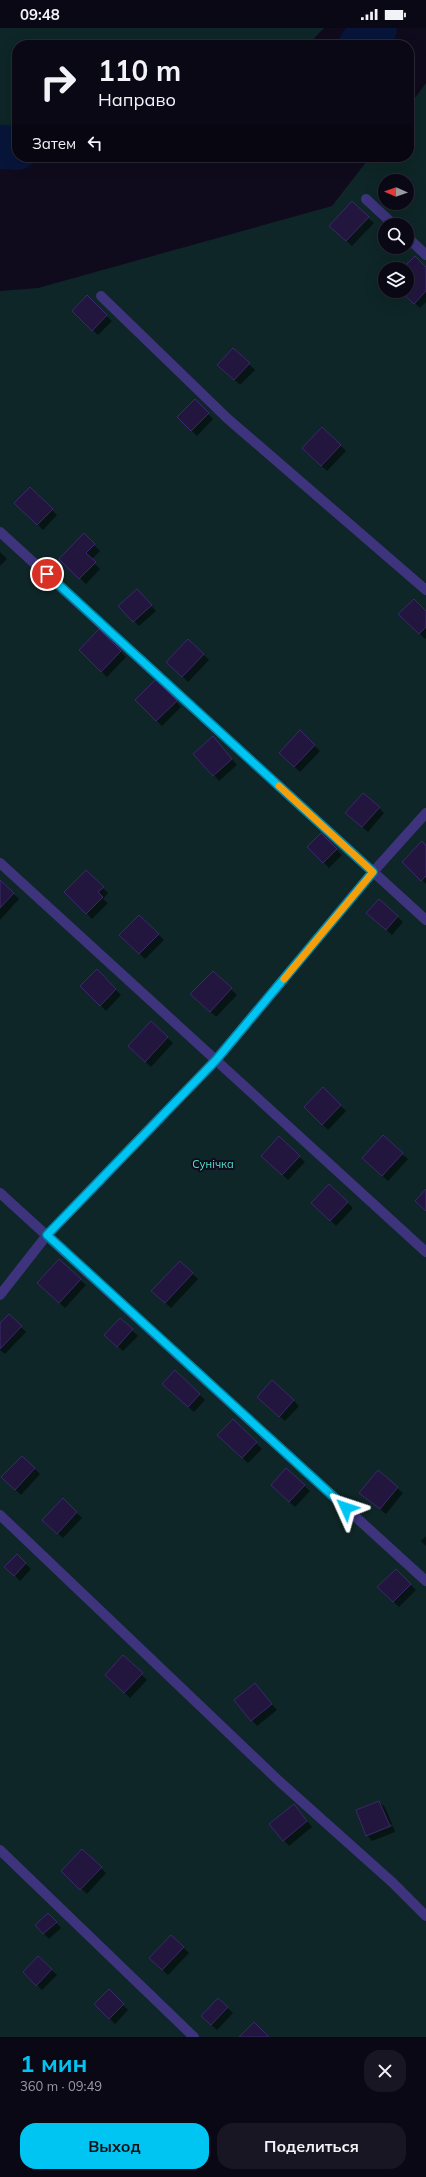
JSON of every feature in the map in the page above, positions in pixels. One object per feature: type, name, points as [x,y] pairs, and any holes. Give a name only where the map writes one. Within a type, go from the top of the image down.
[{"type":"lane","points":[[366,199],[386,218]]},
{"type":"lane","points":[[414,244],[426,255]]},
{"type":"lane","points":[[101,296],[228,419],[426,590]]},
{"type":"lane","points":[[0,532],[426,920]]},
{"type":"lane","points":[[0,1295],[47,1235],[216,1060],[373,872],[426,813]]},
{"type":"lane","points":[[0,863],[426,1252]]},
{"type":"lane","points":[[0,1193],[426,1581]]},
{"type":"lane","points":[[0,1515],[279,1781],[393,1883],[426,1916]]},
{"type":"lane","points":[[0,1850],[194,2037]]},
{"type":"green space","points":[[0,28],[324,28],[313,40],[12,40],[12,137],[0,131]]},
{"type":"green space","name":"Сунічка","points":[[426,83],[426,2037],[0,2037],[0,291],[38,288],[332,206],[366,162],[414,162],[414,99]]},
{"type":"building","points":[[352,201],[369,217],[346,241],[329,226]]},
{"type":"building","points":[[415,256],[426,267],[426,291],[414,304],[408,298],[414,298],[414,262],[409,262]]},
{"type":"building","points":[[87,295],[107,315],[92,331],[72,311]]},
{"type":"building","points":[[233,348],[250,363],[234,380],[217,365]]},
{"type":"building","points":[[195,399],[209,413],[191,431],[177,417]]},
{"type":"building","points":[[322,427],[341,445],[321,466],[302,448]]},
{"type":"building","points":[[30,487],[53,509],[37,525],[14,503]]},
{"type":"building","points":[[84,533],[95,544],[86,553],[96,562],[79,579],[59,559]]},
{"type":"building","points":[[137,589],[152,605],[133,622],[118,606]]},
{"type":"building","points":[[414,599],[426,611],[426,627],[419,634],[398,614]]},
{"type":"building","points":[[99,629],[121,651],[101,672],[79,650]]},
{"type":"building","points":[[188,639],[204,654],[182,677],[166,662]]},
{"type":"building","points":[[156,679],[177,701],[156,721],[135,700]]},
{"type":"building","points":[[300,730],[315,745],[294,767],[279,753]]},
{"type":"building","points":[[213,736],[232,759],[213,776],[193,754]]},
{"type":"building","points":[[363,793],[380,807],[362,827],[345,813]]},
{"type":"building","points":[[321,833],[337,849],[323,863],[307,847]]},
{"type":"building","points":[[422,841],[426,846],[426,876],[421,881],[402,862]]},
{"type":"building","points":[[86,870],[104,887],[98,892],[103,897],[86,914],[64,892]]},
{"type":"building","points":[[0,880],[14,893],[0,908]]},
{"type":"building","points":[[379,899],[398,916],[386,930],[366,913]]},
{"type":"building","points":[[139,915],[159,934],[139,954],[119,935]]},
{"type":"building","points":[[97,969],[116,989],[100,1006],[80,986]]},
{"type":"building","points":[[213,971],[232,988],[210,1012],[190,994]]},
{"type":"building","points":[[151,1021],[168,1037],[145,1062],[128,1046]]},
{"type":"building","points":[[323,1087],[341,1105],[322,1125],[304,1107]]},
{"type":"building","points":[[383,1135],[403,1153],[382,1176],[362,1158]]},
{"type":"building","points":[[279,1136],[300,1156],[282,1175],[261,1156]]},
{"type":"building","points":[[329,1184],[348,1202],[330,1221],[311,1203]]},
{"type":"building","points":[[426,1189],[426,1211],[415,1201]]},
{"type":"building","points":[[59,1259],[81,1279],[59,1303],[37,1283]]},
{"type":"building","points":[[180,1261],[193,1273],[165,1303],[151,1291]]},
{"type":"building","points":[[9,1314],[22,1326],[0,1349],[0,1323]]},
{"type":"building","points":[[120,1318],[133,1329],[117,1347],[104,1335]]},
{"type":"building","points":[[175,1370],[200,1394],[188,1407],[162,1384]]},
{"type":"building","points":[[272,1380],[294,1400],[279,1417],[257,1397]]},
{"type":"building","points":[[233,1419],[257,1442],[242,1458],[217,1435]]},
{"type":"building","points":[[22,1456],[35,1468],[15,1490],[1,1477]]},
{"type":"building","points":[[286,1468],[305,1485],[289,1502],[271,1485]]},
{"type":"building","points":[[378,1470],[398,1487],[380,1509],[359,1493]]},
{"type":"building","points":[[63,1498],[77,1512],[57,1534],[42,1520]]},
{"type":"building","points":[[17,1554],[26,1563],[14,1576],[4,1567]]},
{"type":"building","points":[[396,1569],[411,1584],[393,1602],[377,1587]]},
{"type":"building","points":[[123,1655],[143,1673],[124,1693],[105,1675]]},
{"type":"building","points":[[255,1683],[272,1704],[251,1721],[234,1700]]},
{"type":"building","points":[[379,1801],[390,1826],[366,1836],[356,1810]]},
{"type":"building","points":[[294,1804],[307,1821],[283,1841],[269,1824]]},
{"type":"building","points":[[82,1849],[102,1867],[80,1890],[61,1871]]},
{"type":"building","points":[[48,1913],[57,1922],[43,1934],[35,1925]]},
{"type":"building","points":[[171,1935],[184,1947],[162,1970],[149,1958]]},
{"type":"building","points":[[38,1956],[52,1969],[36,1986],[23,1972]]},
{"type":"building","points":[[109,1989],[124,2004],[109,2019],[94,2004]]},
{"type":"building","points":[[218,1998],[228,2007],[211,2025],[201,2016]]},
{"type":"building","points":[[254,2022],[269,2037],[239,2037]]},
{"type":"waterway","points":[[365,40],[375,28]]},
{"type":"waterway","points":[[0,147],[12,148]]},
{"type":"slow traffic","points":[[279,786],[373,872],[284,979]]},
{"type":"route","points":[[47,574],[373,872],[216,1060],[47,1235],[346,1508]]}]
